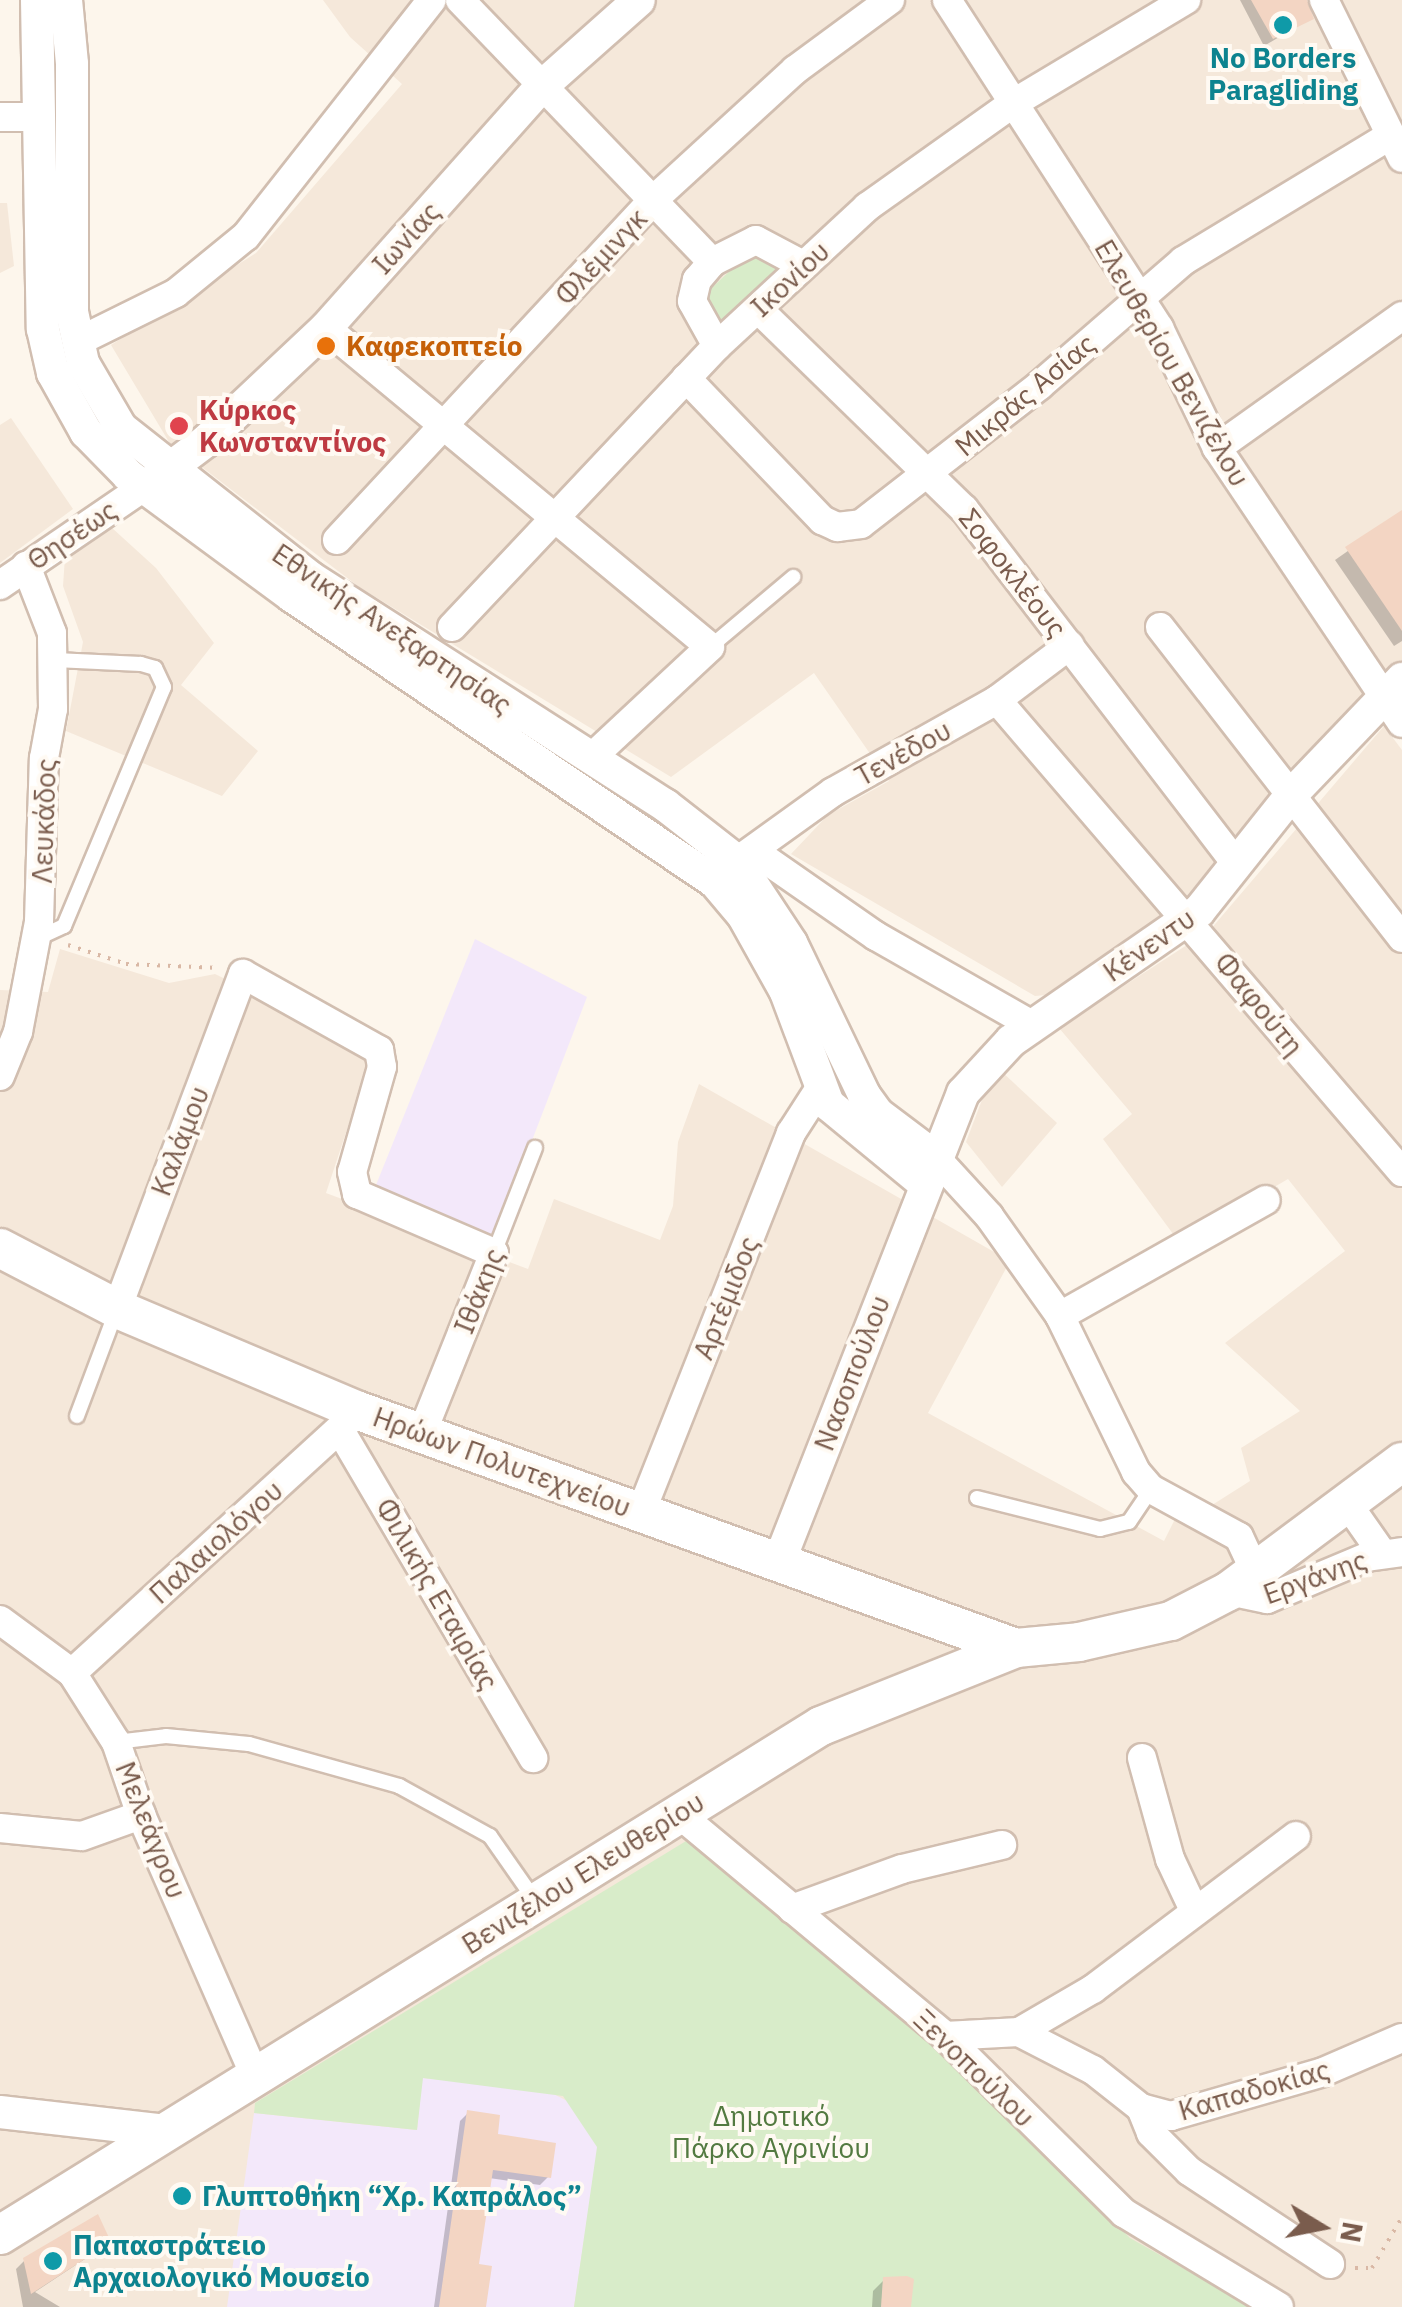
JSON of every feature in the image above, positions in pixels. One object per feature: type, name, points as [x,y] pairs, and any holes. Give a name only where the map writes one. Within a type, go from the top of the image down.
[{"type":"main road","name":"Ηρώων Πολυτεχνείου","points":[[0,1248],[350,1420],[422,1433],[1016,1648]]},
{"type":"main road","points":[[1016,1648],[1079,1642],[1171,1621],[1242,1582],[1402,1462]]},
{"type":"main road","name":"Βενιζέλου Ελευθερίου","points":[[166,2131],[820,1726],[1016,1648]]},
{"type":"main road","points":[[0,2235],[166,2131]]},
{"type":"street","points":[[37,0],[40,300],[54,373],[86,432],[157,479],[292,596],[715,882],[780,980],[820,1088],[844,1123],[970,1196],[1060,1316],[1136,1472],[1150,1488],[1238,1537],[1242,1582]]},
{"type":"street","name":"Εθνικής Ανεξαρτησίας","points":[[66,0],[72,64],[69,281],[77,342],[104,404],[140,448],[157,479],[400,640],[746,856],[864,1095],[930,1171]]},
{"type":"street","points":[[77,342],[176,293],[246,236],[432,0]]},
{"type":"street","points":[[460,0],[540,88],[712,262]]},
{"type":"street","name":"Ιωνίας","points":[[157,479],[326,328],[540,88],[639,0]]},
{"type":"street","name":"Φλέμινγκ","points":[[337,540],[652,201],[795,70],[890,0]]},
{"type":"street","name":"Ελευθερίου Βενιζέλου","points":[[947,0],[1139,297],[1217,448],[1396,700]]},
{"type":"street","name":"Ικονίου","points":[[452,627],[717,346],[899,180],[1012,104],[1186,0]]},
{"type":"street","points":[[1324,0],[1396,147]]},
{"type":"street","points":[[0,117],[40,117]]},
{"type":"street","name":"Μικράς Ασίας","points":[[686,378],[822,520],[836,526],[861,524],[929,474],[1183,261],[1396,147]]},
{"type":"street","points":[[717,346],[692,302],[712,262],[756,240],[803,265]]},
{"type":"street","name":"Σοφοκλέους","points":[[758,309],[929,474],[1070,645],[1236,864]]},
{"type":"street","points":[[1217,448],[1402,316]]},
{"type":"street","points":[[326,328],[441,430],[555,517],[710,648],[591,758]]},
{"type":"street","name":"Θησέως","points":[[0,585],[157,479]]},
{"type":"street","name":"Λευκάδος","points":[[0,1076],[18,1032],[47,936],[55,660],[44,608],[26,566]]},
{"type":"street","points":[[1160,627],[1402,938]]},
{"type":"street","name":"Τενέδου","points":[[746,856],[833,792],[997,700],[1070,645]]},
{"type":"street","name":"Φαφούτη","points":[[997,700],[1190,919],[1402,1172]]},
{"type":"street","name":"Κένεντυ","points":[[930,1171],[978,1072],[1032,1026],[1190,919],[1293,794],[1396,700]]},
{"type":"street","points":[[746,856],[1032,1026]]},
{"type":"street","points":[[243,974],[379,1050],[382,1067],[352,1172],[356,1194],[494,1253]]},
{"type":"street","name":"Καλάμου","points":[[117,1308],[243,974]]},
{"type":"street","name":"Αρτέμιδος","points":[[640,1512],[792,1133],[820,1088]]},
{"type":"street","name":"Νασοπούλου","points":[[779,1562],[930,1171]]},
{"type":"street","points":[[1060,1316],[1266,1200]]},
{"type":"street","name":"Ιθάκης","points":[[422,1433],[494,1253]]},
{"type":"street","name":"Παλαιολόγου","points":[[72,1673],[350,1420]]},
{"type":"street","name":"Φιλικής Εταιρίας","points":[[350,1420],[533,1758]]},
{"type":"street","points":[[1346,1503],[1392,1553]]},
{"type":"street","name":"Εργάνης","points":[[1242,1582],[1267,1599],[1392,1553]]},
{"type":"street","name":"Μελεάγρου","points":[[0,1620],[72,1673],[116,1742],[140,1815],[254,2074]]},
{"type":"street","points":[[1142,1758],[1170,1860],[1193,1908]]},
{"type":"street","name":"Ξενοπούλου","points":[[679,1814],[945,2036],[1124,2212],[1279,2307]]},
{"type":"street","points":[[0,1828],[82,1836],[140,1815]]},
{"type":"street","points":[[945,2036],[1019,2032],[1093,1989],[1193,1908],[1296,1836]]},
{"type":"street","points":[[792,1909],[902,1869],[1002,1845]]},
{"type":"street","name":"Καπαδοκίας","points":[[1019,2032],[1093,2070],[1141,2108],[1165,2116],[1198,2112],[1323,2072],[1402,2038]]},
{"type":"street","points":[[1141,2108],[1151,2132],[1189,2171],[1330,2264]]},
{"type":"street","points":[[0,2112],[166,2131]]},
{"type":"lane","points":[[710,648],[793,576]]},
{"type":"lane","points":[[47,936],[164,687],[155,668],[141,664],[55,660]]},
{"type":"lane","name":"Ιθάκης","points":[[494,1253],[535,1148]]},
{"type":"lane","points":[[77,1416],[117,1308]]},
{"type":"lane","points":[[977,1498],[1100,1529],[1129,1522],[1150,1488]]},
{"type":"lane","points":[[116,1742],[154,1736],[249,1744],[399,1786],[490,1836],[536,1902]]},
{"type":"path","points":[[47,936],[99,959],[243,974]]},
{"type":"path","points":[[1330,2264],[1372,2268],[1402,2217]]},
{"type":"shaded area","points":[[323,0],[1402,0],[1402,678],[1199,908],[1056,994],[1035,996],[791,854],[828,815],[889,781],[814,673],[671,777],[359,587],[169,442],[111,345],[256,253],[402,84],[350,37]]},
{"type":"shaded area","points":[[0,203],[7,203],[14,266],[0,273]]},
{"type":"shaded area","points":[[11,418],[73,509],[0,563],[0,425]]},
{"type":"shaded area","points":[[111,527],[156,568],[214,643],[181,685],[258,751],[222,796],[66,731],[83,642],[63,586],[65,557]]},
{"type":"shaded area","points":[[1384,726],[1402,750],[1402,2307],[0,2307],[0,990],[48,992],[60,949],[169,983],[215,974],[373,1051],[326,1193],[528,1269],[554,1199],[660,1240],[673,1206],[678,1142],[699,1084],[1010,1261],[928,1413],[1164,1541],[1182,1505],[1201,1512],[1250,1481],[1241,1448],[1300,1411],[1225,1343],[1345,1251],[1288,1179],[1179,1242],[1103,1139],[1132,1114],[1059,1028],[1210,930]]},
{"type":"shaded area","points":[[475,939],[587,997],[495,1237],[376,1185]]},
{"type":"shaded area","points":[[1001,1071],[1057,1123],[1002,1187],[966,1142],[988,1084]]},
{"type":"shaded area","points":[[422,2078],[544,2089],[575,2105],[598,2147],[574,2307],[227,2307],[254,2113],[417,2130]]},
{"type":"green space","points":[[766,250],[789,265],[719,330],[703,296],[749,253]]},
{"type":"green space","name":"Δημοτικό Πάρκο Αγρινίου","points":[[696,1835],[939,2046],[1130,2238],[1252,2307],[574,2307],[597,2147],[563,2096],[423,2078],[417,2130],[254,2113],[255,2103]]},
{"type":"building","name":"No Borders Paragliding","points":[[1251,0],[1307,0],[1314,19],[1273,39]]},
{"type":"building","points":[[1402,510],[1402,631],[1345,547]]},
{"type":"building","points":[[467,2110],[500,2115],[498,2134],[556,2143],[551,2178],[493,2170],[479,2264],[492,2266],[486,2307],[439,2307]]},
{"type":"building","name":"Παπαστράτειο Αρχαιολογικό Μουσείο","points":[[98,2214],[111,2242],[31,2294],[23,2258]]},
{"type":"building","points":[[883,2277],[914,2279],[911,2307],[881,2307]]},
{"type":"place","name":"No Borders Paragliding","points":[[1283,25]]},
{"type":"place","name":"Καφεκοπτείο","points":[[326,346]]},
{"type":"place","name":"Κύρκος Κωνσταντίνος","points":[[179,426]]},
{"type":"place","name":"Γλυπτοθήκη “Χρ. Καπράλος”","points":[[182,2196]]},
{"type":"place","name":"Παπαστράτειο Αρχαιολογικό Μουσείο","points":[[53,2261]]}]
